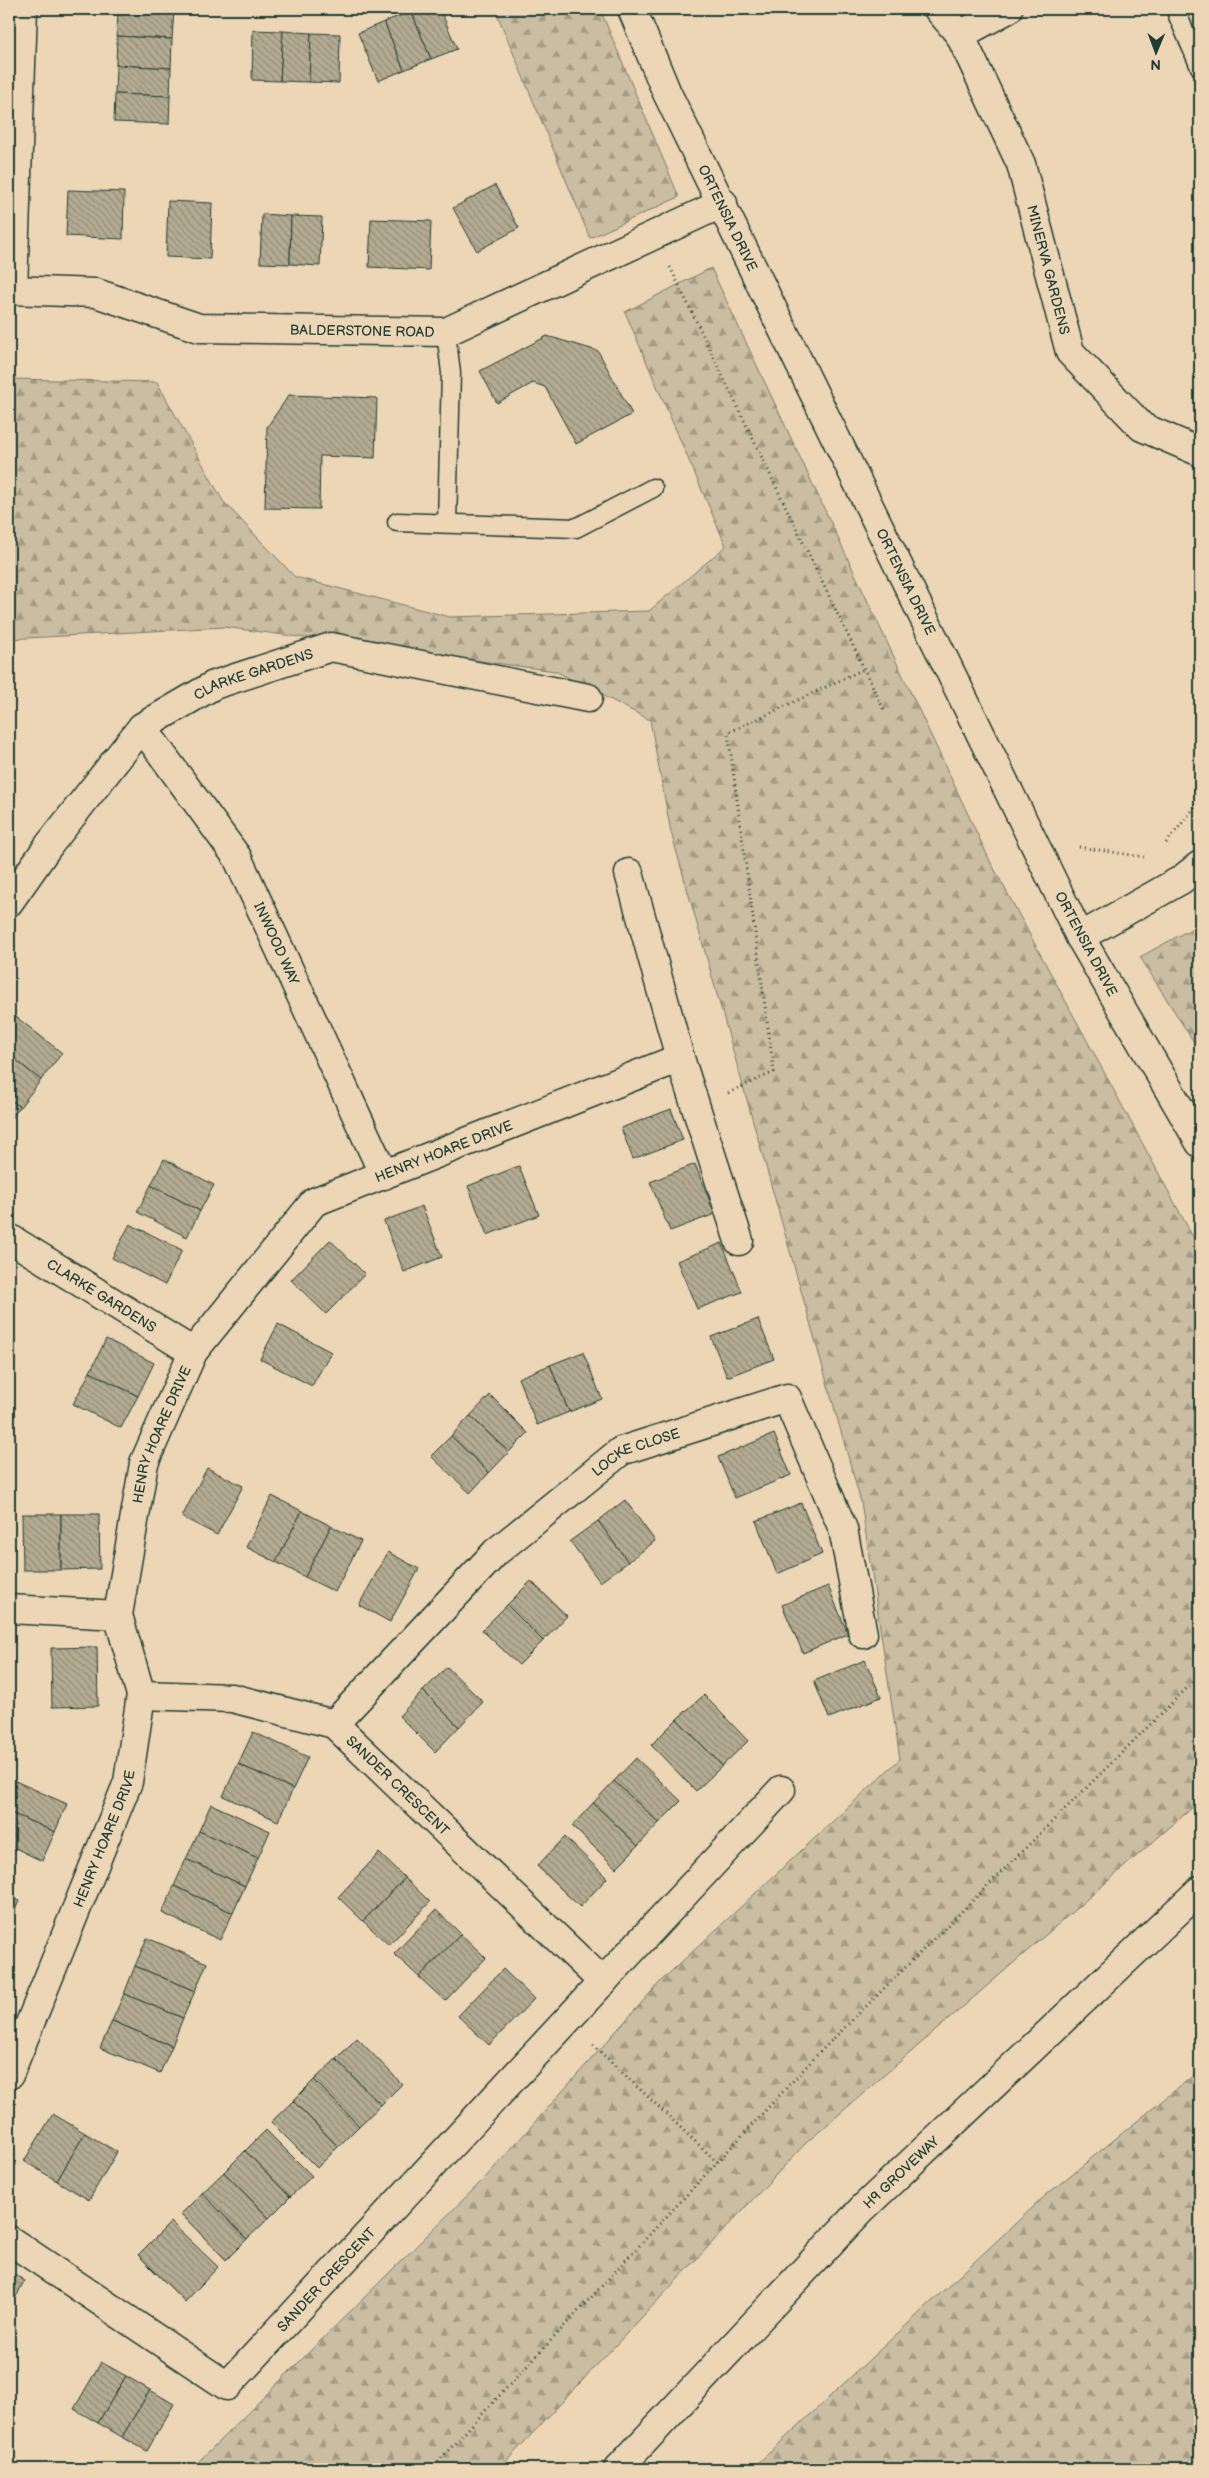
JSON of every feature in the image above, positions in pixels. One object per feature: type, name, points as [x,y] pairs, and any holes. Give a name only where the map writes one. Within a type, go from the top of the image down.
[{"type":"street","points":[[11,289],[23,9]]},
{"type":"street","name":"ORTENSIA DRIVE","points":[[632,9],[667,93],[723,203],[1080,937],[1200,1144]]},
{"type":"street","name":"MINERVA GARDENS","points":[[938,9],[960,35],[1021,164],[1070,352],[1142,428],[1200,452]]},
{"type":"street","points":[[960,35],[1008,9]]},
{"type":"street","name":"BALDERSTONE ROAD","points":[[11,289],[96,294],[198,328],[446,332],[723,203]]},
{"type":"street","name":"CLARKE GARDENS","points":[[9,902],[49,845],[142,727],[214,685],[331,647],[588,698]]},
{"type":"street","name":"INWOOD WAY","points":[[142,727],[237,857],[384,1175]]},
{"type":"street","points":[[1080,937],[1181,880],[1200,865]]},
{"type":"street","points":[[629,873],[680,1058],[739,1242]]},
{"type":"street","name":"HENRY HOARE DRIVE","points":[[9,2075],[128,1782],[141,1695],[118,1615],[144,1463],[193,1352],[314,1202],[680,1058]]},
{"type":"street","name":"CLARKE GARDENS","points":[[9,1238],[193,1352]]},
{"type":"street","name":"LOCKE CLOSE","points":[[334,1724],[496,1552],[621,1452],[787,1398],[843,1529],[863,1634]]},
{"type":"street","points":[[9,1609],[118,1615]]},
{"type":"street","name":"SANDER CRESCENT","points":[[141,1695],[232,1698],[334,1724],[603,1982]]},
{"type":"street","name":"SANDER CRESCENT","points":[[9,2240],[227,2386],[781,1790]]},
{"type":"street","name":"H9 GROVEWAY","points":[[618,2469],[862,2209],[1200,1890]]},
{"type":"lane","points":[[1175,9],[1200,67]]},
{"type":"lane","points":[[446,332],[452,373],[447,523]]},
{"type":"lane","points":[[396,522],[576,528],[654,488]]},
{"type":"path","points":[[668,262],[884,710]]},
{"type":"path","points":[[696,1108],[774,1072],[728,733],[864,669]]},
{"type":"path","points":[[1164,844],[1200,801]]},
{"type":"path","points":[[1075,840],[1080,848],[1152,858]]},
{"type":"path","points":[[431,2469],[819,2053],[1200,1675]]},
{"type":"path","points":[[567,2021],[717,2162]]},
{"type":"green space","points":[[495,9],[600,9],[679,197],[590,238]]},
{"type":"green space","points":[[711,268],[990,861],[1200,1250],[1200,1801],[805,2144],[499,2469],[191,2469],[486,2177],[661,1981],[900,1759],[861,1502],[671,832],[650,720],[555,671],[224,627],[9,639],[9,379],[157,382],[223,501],[295,577],[450,617],[649,611],[726,546],[625,312]]},
{"type":"green space","points":[[1200,924],[1200,1052],[1140,957]]},
{"type":"green space","points":[[1200,2070],[1200,2461],[1185,2469],[752,2469],[1045,2196]]},
{"type":"building","points":[[118,9],[174,10],[172,39],[117,36]]},
{"type":"building","points":[[417,9],[440,9],[457,49],[431,59],[411,11]]},
{"type":"building","points":[[411,11],[431,59],[404,70],[384,22]]},
{"type":"building","points":[[384,22],[404,70],[378,81],[358,33]]},
{"type":"building","points":[[253,30],[283,31],[280,81],[252,80]]},
{"type":"building","points":[[283,31],[311,33],[309,82],[280,81]]},
{"type":"building","points":[[311,33],[340,34],[339,83],[309,82]]},
{"type":"building","points":[[117,36],[172,39],[171,68],[116,65]]},
{"type":"building","points":[[116,65],[171,68],[170,96],[115,94]]},
{"type":"building","points":[[115,94],[170,96],[169,124],[114,122]]},
{"type":"building","points":[[495,185],[519,228],[477,251],[453,208]]},
{"type":"building","points":[[68,190],[124,192],[123,239],[66,236]]},
{"type":"building","points":[[168,201],[212,203],[210,259],[166,257]]},
{"type":"building","points":[[262,214],[291,216],[290,264],[260,263]]},
{"type":"building","points":[[291,216],[322,217],[320,266],[290,264]]},
{"type":"building","points":[[371,219],[431,221],[429,270],[369,267]]},
{"type":"building","points":[[547,336],[598,351],[632,414],[576,444],[545,387],[533,383],[497,403],[480,371]]},
{"type":"building","points":[[289,395],[377,398],[375,458],[320,456],[319,509],[265,508],[267,427]]},
{"type":"building","points":[[15,1016],[62,1053],[41,1080],[9,1055],[9,1024]]},
{"type":"building","points":[[9,1055],[41,1080],[20,1107],[9,1099]]},
{"type":"building","points":[[9,1099],[20,1107],[9,1121]]},
{"type":"building","points":[[671,1109],[683,1140],[633,1159],[621,1128]]},
{"type":"building","points":[[164,1159],[214,1185],[200,1211],[151,1185]]},
{"type":"building","points":[[695,1164],[715,1214],[670,1231],[650,1182]]},
{"type":"building","points":[[519,1166],[539,1215],[487,1235],[468,1186]]},
{"type":"building","points":[[151,1185],[200,1211],[187,1237],[137,1212]]},
{"type":"building","points":[[422,1206],[442,1257],[404,1272],[384,1221]]},
{"type":"building","points":[[130,1224],[182,1250],[165,1285],[112,1258]]},
{"type":"building","points":[[330,1240],[365,1274],[326,1314],[291,1280]]},
{"type":"building","points":[[722,1243],[742,1292],[697,1309],[677,1261]]},
{"type":"building","points":[[758,1319],[774,1359],[727,1377],[711,1337]]},
{"type":"building","points":[[278,1324],[331,1352],[312,1386],[260,1359]]},
{"type":"building","points":[[106,1339],[154,1363],[138,1396],[90,1372]]},
{"type":"building","points":[[583,1352],[602,1399],[569,1412],[550,1365]]},
{"type":"building","points":[[550,1365],[569,1412],[537,1425],[518,1378]]},
{"type":"building","points":[[90,1372],[138,1396],[121,1428],[73,1404]]},
{"type":"building","points":[[490,1395],[528,1433],[509,1452],[470,1416]]},
{"type":"building","points":[[470,1416],[509,1452],[489,1473],[451,1436]]},
{"type":"building","points":[[774,1434],[791,1475],[735,1498],[718,1457]]},
{"type":"building","points":[[451,1436],[489,1473],[470,1493],[431,1456]]},
{"type":"building","points":[[207,1468],[243,1486],[217,1535],[182,1517]]},
{"type":"building","points":[[272,1496],[302,1511],[276,1562],[246,1547]]},
{"type":"building","points":[[625,1500],[655,1541],[628,1562],[598,1521]]},
{"type":"building","points":[[801,1503],[822,1554],[777,1574],[756,1521]]},
{"type":"building","points":[[302,1511],[331,1526],[305,1577],[276,1562]]},
{"type":"building","points":[[22,1514],[61,1514],[61,1570],[23,1570]]},
{"type":"building","points":[[61,1514],[99,1514],[100,1569],[61,1570]]},
{"type":"building","points":[[598,1521],[628,1562],[600,1582],[570,1541]]},
{"type":"building","points":[[331,1526],[361,1541],[335,1592],[305,1577]]},
{"type":"building","points":[[388,1552],[419,1569],[390,1622],[359,1605]]},
{"type":"building","points":[[531,1581],[567,1616],[543,1641],[507,1605]]},
{"type":"building","points":[[828,1586],[848,1634],[803,1653],[782,1605]]},
{"type":"building","points":[[507,1605],[543,1641],[519,1665],[482,1630]]},
{"type":"building","points":[[97,1647],[98,1706],[52,1707],[51,1648]]},
{"type":"building","points":[[9,1648],[11,1648],[11,1706],[9,1706]]},
{"type":"building","points":[[865,1660],[881,1697],[829,1718],[814,1681]]},
{"type":"building","points":[[447,1667],[483,1702],[459,1727],[423,1691]]},
{"type":"building","points":[[423,1691],[459,1727],[435,1752],[399,1716]]},
{"type":"building","points":[[704,1695],[748,1741],[722,1766],[677,1719]]},
{"type":"building","points":[[677,1719],[722,1766],[696,1791],[651,1745]]},
{"type":"building","points":[[253,1732],[308,1757],[293,1789],[238,1764]]},
{"type":"building","points":[[636,1758],[681,1801],[659,1823],[614,1781]]},
{"type":"building","points":[[238,1764],[293,1789],[278,1821],[223,1796]]},
{"type":"building","points":[[13,1780],[67,1804],[55,1832],[9,1812],[9,1790]]},
{"type":"building","points":[[614,1781],[659,1823],[638,1846],[593,1803]]},
{"type":"building","points":[[593,1803],[638,1846],[616,1868],[572,1826]]},
{"type":"building","points":[[211,1804],[270,1831],[258,1858],[199,1831]]},
{"type":"building","points":[[9,1812],[55,1832],[42,1861],[9,1845]]},
{"type":"building","points":[[199,1831],[258,1858],[245,1886],[186,1859]]},
{"type":"building","points":[[565,1837],[607,1878],[580,1907],[537,1866]]},
{"type":"building","points":[[379,1853],[405,1878],[363,1921],[338,1897]]},
{"type":"building","points":[[186,1859],[245,1886],[233,1913],[174,1886]]},
{"type":"building","points":[[405,1878],[430,1902],[389,1945],[363,1921]]},
{"type":"building","points":[[174,1886],[233,1913],[220,1940],[162,1913]]},
{"type":"building","points":[[9,1896],[19,1901],[9,1924]]},
{"type":"building","points":[[436,1910],[461,1934],[419,1977],[394,1954]]},
{"type":"building","points":[[461,1934],[486,1958],[445,2001],[419,1977]]},
{"type":"building","points":[[147,1938],[207,1963],[195,1991],[135,1966]]},
{"type":"building","points":[[135,1966],[195,1991],[183,2018],[124,1994]]},
{"type":"building","points":[[503,1969],[534,1999],[489,2045],[458,2016]]},
{"type":"building","points":[[124,1994],[183,2018],[172,2046],[112,2021]]},
{"type":"building","points":[[112,2021],[172,2046],[160,2073],[100,2048]]},
{"type":"building","points":[[357,2038],[402,2084],[381,2105],[336,2059]]},
{"type":"building","points":[[336,2059],[381,2105],[359,2126],[314,2080]]},
{"type":"building","points":[[314,2080],[359,2126],[338,2147],[293,2101]]},
{"type":"building","points":[[293,2101],[338,2147],[317,2168],[271,2122]]},
{"type":"building","points":[[53,2114],[85,2133],[57,2181],[24,2161]]},
{"type":"building","points":[[266,2130],[312,2176],[290,2197],[245,2151]]},
{"type":"building","points":[[85,2133],[117,2152],[89,2200],[57,2181]]},
{"type":"building","points":[[245,2151],[290,2197],[269,2218],[224,2172]]},
{"type":"building","points":[[224,2172],[269,2218],[247,2239],[202,2193]]},
{"type":"building","points":[[202,2193],[247,2239],[226,2260],[181,2214]]},
{"type":"building","points":[[171,2222],[218,2267],[185,2302],[138,2255]]},
{"type":"building","points":[[9,2271],[25,2281],[9,2309]]},
{"type":"building","points":[[101,2362],[126,2376],[98,2423],[74,2409]]},
{"type":"building","points":[[126,2376],[150,2390],[122,2437],[98,2423]]},
{"type":"building","points":[[150,2390],[174,2404],[147,2451],[122,2437]]}]
